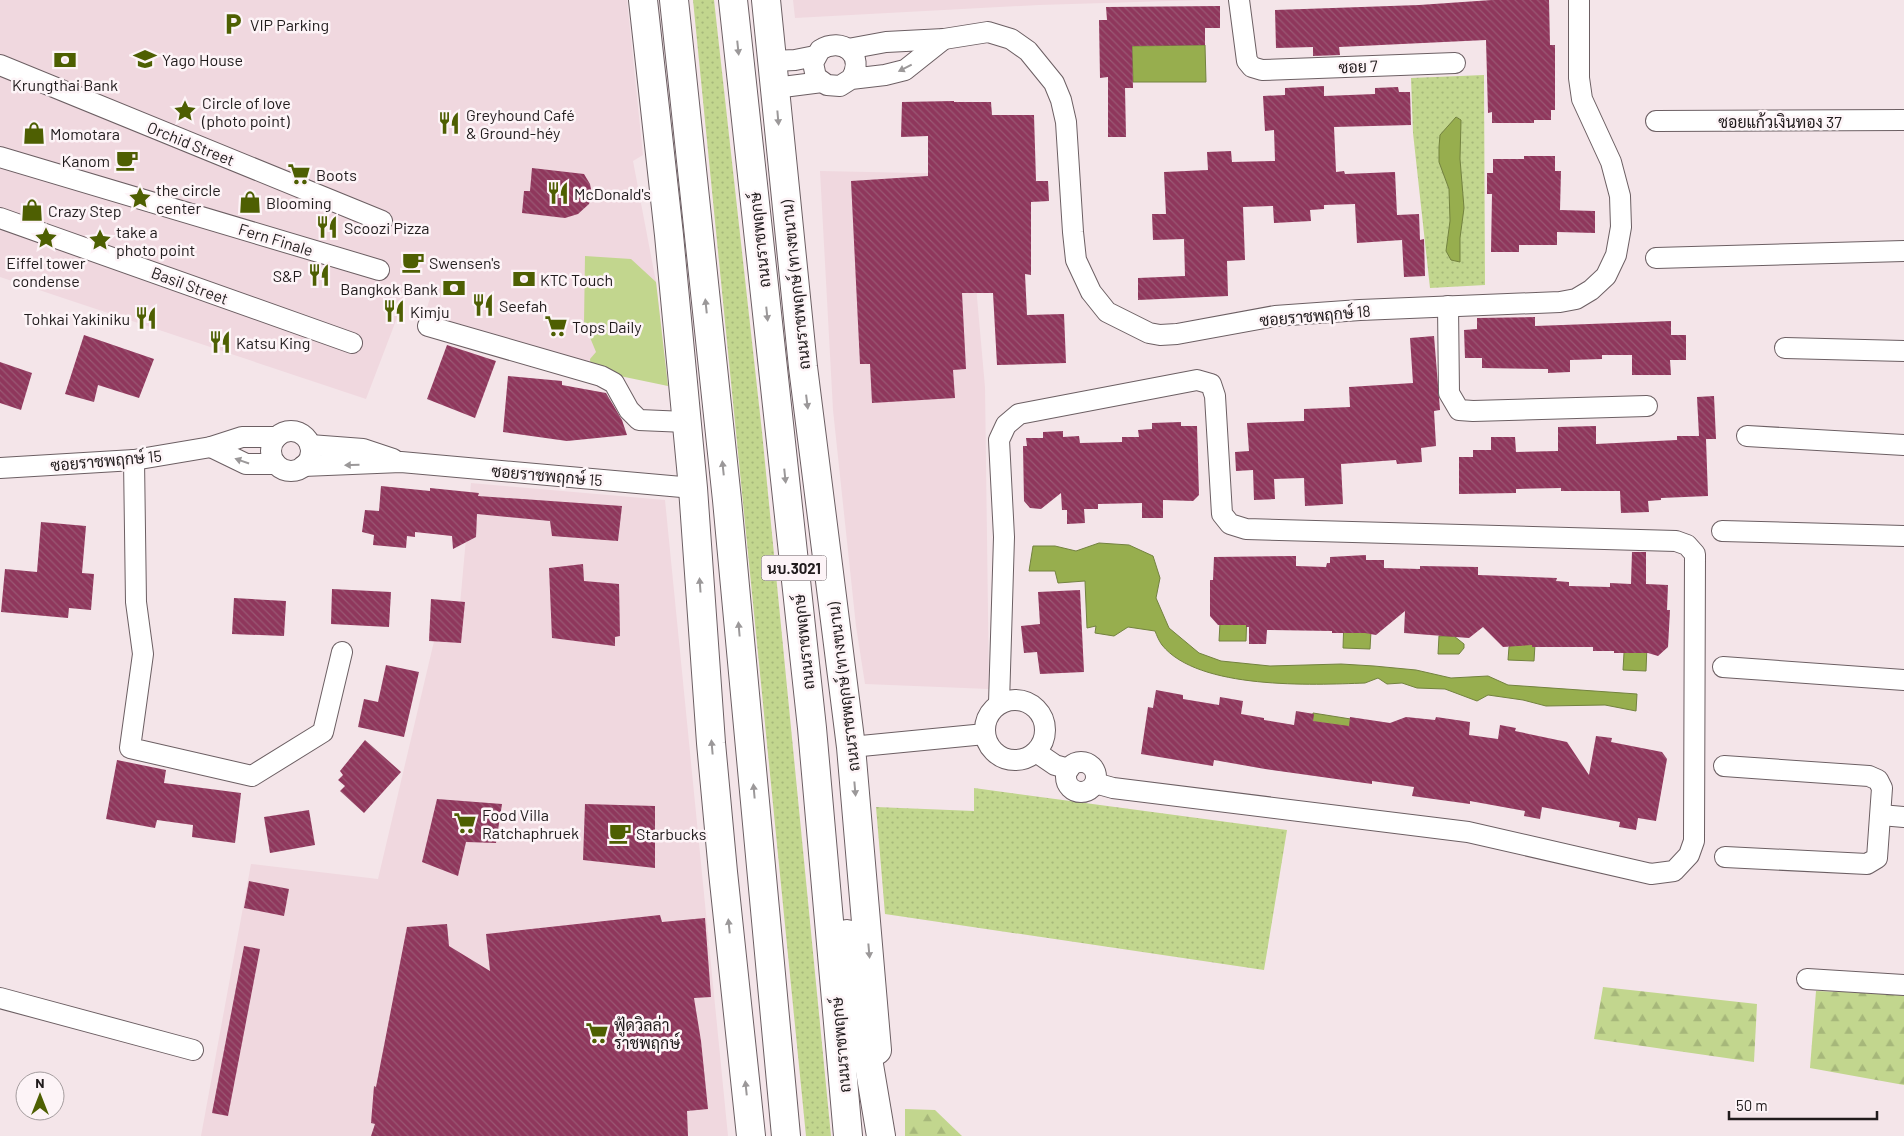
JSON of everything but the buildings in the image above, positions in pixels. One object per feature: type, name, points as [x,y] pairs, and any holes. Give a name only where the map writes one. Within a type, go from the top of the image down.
[{"type":"main road","points":[[643,0],[669,235],[693,488],[711,743],[751,1136]]},
{"type":"main road","points":[[674,0],[728,510],[786,1136]]},
{"type":"main road","name":"ถนนราชพฤกษ์","points":[[733,0],[812,728],[848,1136]]},
{"type":"main road","name":"ถนนราชพฤกษ์ (ทางขนาน)","points":[[766,0],[803,367],[851,746],[885,1136]]},
{"type":"main road","points":[[812,728],[881,1136]]},
{"type":"main road","points":[[758,832],[749,869],[768,1136]]},
{"type":"street","name":"ซอย 7","points":[[1239,0],[1247,61],[1252,67],[1262,70],[1455,63]]},
{"type":"street","name":"ซอยราชพฤกษ์ 18","points":[[773,61],[795,60],[815,56],[820,50],[833,44],[841,45],[848,49],[886,42],[944,39],[988,32],[1011,39],[1028,51],[1054,83],[1061,100],[1066,122],[1076,260],[1091,292],[1107,312],[1135,327],[1160,335],[1177,334],[1275,316],[1560,302],[1576,299],[1591,290],[1606,276],[1616,255],[1621,228],[1620,196],[1611,162],[1582,99],[1579,78],[1579,0]]},
{"type":"street","name":"ซอยราชพฤกษ์ 18","points":[[775,88],[822,82],[826,85],[840,86],[853,76],[885,75],[905,70],[944,39]]},
{"type":"street","points":[[848,49],[855,60],[853,76]]},
{"type":"street","points":[[815,56],[814,70],[816,77],[822,82]]},
{"type":"street","name":"Orchid Street","points":[[0,65],[382,221]]},
{"type":"street","name":"ซอยแก้วเงินทอง 37","points":[[1656,121],[1904,120]]},
{"type":"street","name":"Fern Finale","points":[[0,157],[379,270]]},
{"type":"street","name":"Basil Street","points":[[0,218],[352,343]]},
{"type":"street","points":[[1656,258],[1904,251]]},
{"type":"street","points":[[1448,306],[1449,393],[1459,410],[1647,406]]},
{"type":"street","points":[[428,326],[601,376],[614,383],[629,410],[639,420],[686,422]]},
{"type":"street","points":[[1785,348],[1904,351]]},
{"type":"street","points":[[999,703],[1004,537],[1000,440],[1006,425],[1019,414],[1197,380],[1211,384],[1215,396],[1222,514],[1230,524],[1246,529],[1676,541],[1687,545],[1695,554],[1694,841],[1689,855],[1674,871],[1651,874],[1468,832],[1122,789],[1095,783],[1094,769],[1086,763],[1076,763],[1069,770],[1055,765],[1036,752]]},
{"type":"street","name":"ซอยราชพฤกษ์ 15","points":[[0,468],[134,460],[211,447],[242,436],[277,437],[282,433],[296,432],[302,435],[310,445],[363,449],[401,462]]},
{"type":"street","points":[[1747,436],[1904,445]]},
{"type":"street","points":[[276,464],[271,454],[273,442],[277,437]]},
{"type":"street","points":[[304,466],[310,457],[310,445]]},
{"type":"street","name":"ซอยราชพฤกษ์ 15","points":[[211,447],[246,464],[276,464],[280,468],[292,471],[304,466],[401,462],[693,488]]},
{"type":"street","points":[[134,460],[136,602],[143,654],[130,748],[252,776],[323,732],[342,652]]},
{"type":"street","points":[[1722,531],[1904,536]]},
{"type":"street","points":[[1723,667],[1904,680]]},
{"type":"street","points":[[1008,700],[1027,702],[1036,707],[1042,715],[1045,724],[1042,744],[1036,752],[1027,758],[1017,760],[1006,759],[997,754],[990,747],[985,734],[986,718],[999,703],[1008,700]]},
{"type":"street","points":[[851,746],[985,734]]},
{"type":"street","points":[[1724,766],[1869,776],[1878,780],[1882,788],[1877,858],[1867,864],[1725,857]]},
{"type":"street","points":[[1881,815],[1904,817]]},
{"type":"street","points":[[1807,979],[1904,985]]},
{"type":"street","points":[[0,998],[193,1050]]},
{"type":"shaded area","points":[[0,0],[627,0],[643,155],[633,161],[656,282],[668,386],[424,318],[430,298],[408,289],[366,399],[0,277]]},
{"type":"shaded area","points":[[793,0],[1203,0],[1039,5],[795,18]]},
{"type":"shaded area","points":[[1205,45],[1206,82],[1133,82],[1132,46]]},
{"type":"shaded area","points":[[1456,117],[1461,120],[1460,159],[1464,208],[1460,238],[1460,262],[1451,260],[1446,251],[1450,221],[1449,189],[1439,162],[1440,135]]},
{"type":"shaded area","points":[[820,171],[966,174],[985,387],[989,689],[865,684],[856,626],[833,410]]},
{"type":"shaded area","points":[[471,483],[665,500],[728,1136],[201,1136],[251,864],[378,879],[435,637],[457,638]]},
{"type":"shaded area","points":[[1099,543],[1129,545],[1153,556],[1160,578],[1156,598],[1169,628],[1199,653],[1221,661],[1270,666],[1341,664],[1374,666],[1416,670],[1451,678],[1488,676],[1508,685],[1637,694],[1636,711],[1605,705],[1546,706],[1523,700],[1488,695],[1477,701],[1445,689],[1417,688],[1402,683],[1387,684],[1378,678],[1365,683],[1287,684],[1258,682],[1202,670],[1179,660],[1162,645],[1155,631],[1128,627],[1114,636],[1095,633],[1096,626],[1087,628],[1085,581],[1058,583],[1055,571],[1029,571],[1033,546],[1055,546],[1076,551]]},
{"type":"shaded area","points":[[1247,611],[1246,641],[1219,641],[1220,623]]},
{"type":"shaded area","points":[[1344,618],[1371,631],[1370,649],[1343,648]]},
{"type":"shaded area","points":[[1626,619],[1648,620],[1646,671],[1623,670]]},
{"type":"shaded area","points":[[1536,627],[1534,661],[1508,660],[1509,647]]},
{"type":"shaded area","points":[[1439,636],[1454,636],[1464,644],[1464,648],[1459,654],[1438,654]]},
{"type":"shaded area","points":[[1313,713],[1357,720],[1355,729],[1312,723]]},
{"type":"green space","points":[[693,0],[714,0],[762,432],[831,1136],[806,1136]]},
{"type":"green space","points":[[1484,75],[1485,285],[1430,288],[1413,133],[1411,78]]},
{"type":"green space","points":[[585,256],[631,259],[656,282],[668,386],[591,370],[590,359],[596,352],[584,323]]},
{"type":"green space","points":[[974,788],[1287,830],[1264,970],[885,914],[876,807],[974,811]]},
{"type":"green space","points":[[1603,987],[1757,1004],[1754,1062],[1594,1039]]},
{"type":"green space","points":[[1816,991],[1904,994],[1904,1085],[1810,1068]]},
{"type":"green space","points":[[905,1109],[935,1110],[962,1136],[905,1136]]},
{"type":"place","name":"VIP Parking","points":[[233,24]]},
{"type":"place","name":"Yago House","points":[[145,59]]},
{"type":"place","name":"Krungthai Bank","points":[[65,60]]},
{"type":"place","name":"Circle of love (photo point)","points":[[185,111]]},
{"type":"place","name":"Greyhound Café & Ground-héy","points":[[449,123]]},
{"type":"place","name":"Momotara","points":[[34,133]]},
{"type":"place","name":"Kanom","points":[[127,160]]},
{"type":"place","name":"Boots","points":[[299,174]]},
{"type":"place","name":"McDonald's","points":[[558,193]]},
{"type":"place","name":"the circle center","points":[[140,198]]},
{"type":"place","name":"Blooming","points":[[250,202]]},
{"type":"place","name":"Crazy Step","points":[[32,210]]},
{"type":"place","name":"Scoozi Pizza","points":[[327,227]]},
{"type":"place","name":"Eiffel tower condense","points":[[46,238]]},
{"type":"place","name":"take a photo point","points":[[100,240]]},
{"type":"place","name":"Swensen's","points":[[413,262]]},
{"type":"place","name":"S&P","points":[[319,275]]},
{"type":"place","name":"KTC Touch","points":[[524,279]]},
{"type":"place","name":"Bangkok Bank","points":[[454,288]]},
{"type":"place","name":"Seefah","points":[[483,305]]},
{"type":"place","name":"Kimju","points":[[394,311]]},
{"type":"place","name":"Tohkai Yakiniku","points":[[146,318]]},
{"type":"place","name":"Tops Daily","points":[[556,326]]},
{"type":"place","name":"Katsu King","points":[[220,342]]},
{"type":"place","name":"Food Villa Ratchaphruek","points":[[465,823]]},
{"type":"place","name":"Starbucks","points":[[620,833]]},
{"type":"place","name":"ฟู้ดวิลล่า ราชพฤกษ์","points":[[597,1033]]}]
